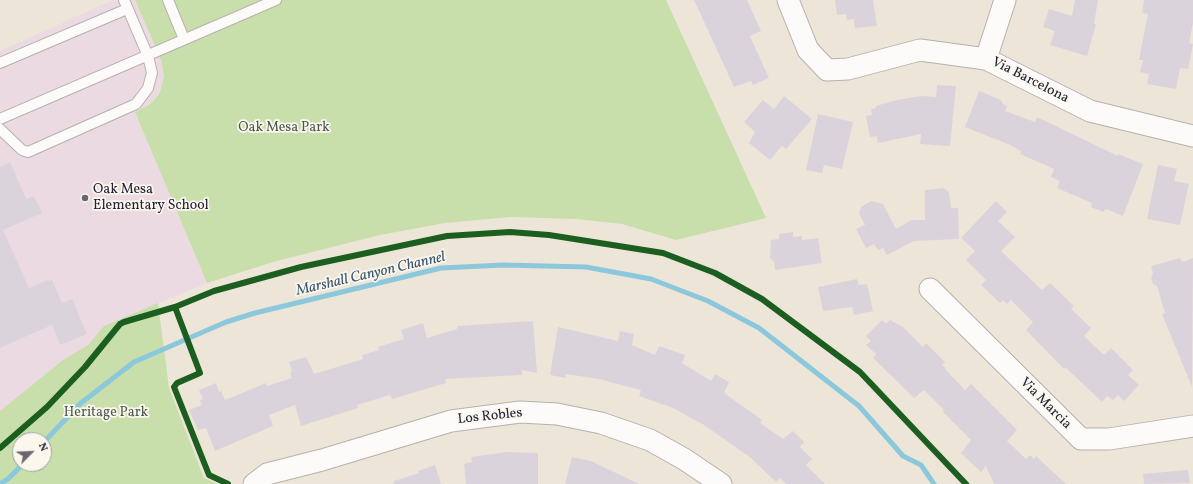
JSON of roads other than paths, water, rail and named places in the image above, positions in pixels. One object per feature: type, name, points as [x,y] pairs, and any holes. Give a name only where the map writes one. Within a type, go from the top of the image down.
[{"type":"street","name":"Via Barcelona","points":[[788,0],[808,50],[827,70],[848,69],[920,50],[986,59],[1090,111],[1193,136]]},
{"type":"street","points":[[986,59],[1005,0]]},
{"type":"street","name":"Via Marcia","points":[[930,289],[1081,439],[1109,439],[1193,426]]},
{"type":"street","name":"Los Robles","points":[[254,484],[267,474],[322,460],[451,421],[520,412],[557,414],[608,425],[650,440],[684,459],[722,484]]},
{"type":"lane","points":[[168,0],[184,39]]},
{"type":"lane","points":[[0,119],[276,0]]},
{"type":"lane","points":[[0,63],[126,4],[148,56],[152,73],[148,88],[136,104],[28,152],[22,150],[0,129]]},
{"type":"waterway","name":"Marshall Canyon Channel","points":[[52,434],[81,403],[134,362],[226,322],[255,313],[441,268],[504,265],[586,267],[651,279],[708,301],[759,328],[859,406],[903,456],[921,465],[934,484]]},
{"type":"waterway","name":"Marshall Canyon Channel","points":[[0,484],[15,472]]},
{"type":"place","name":"Oak Mesa Elementary School","points":[[85,198]]},
{"type":"park label","name":"Oak Mesa Park","points":[[284,128]]},
{"type":"park label","name":"Heritage Park","points":[[106,413]]}]
